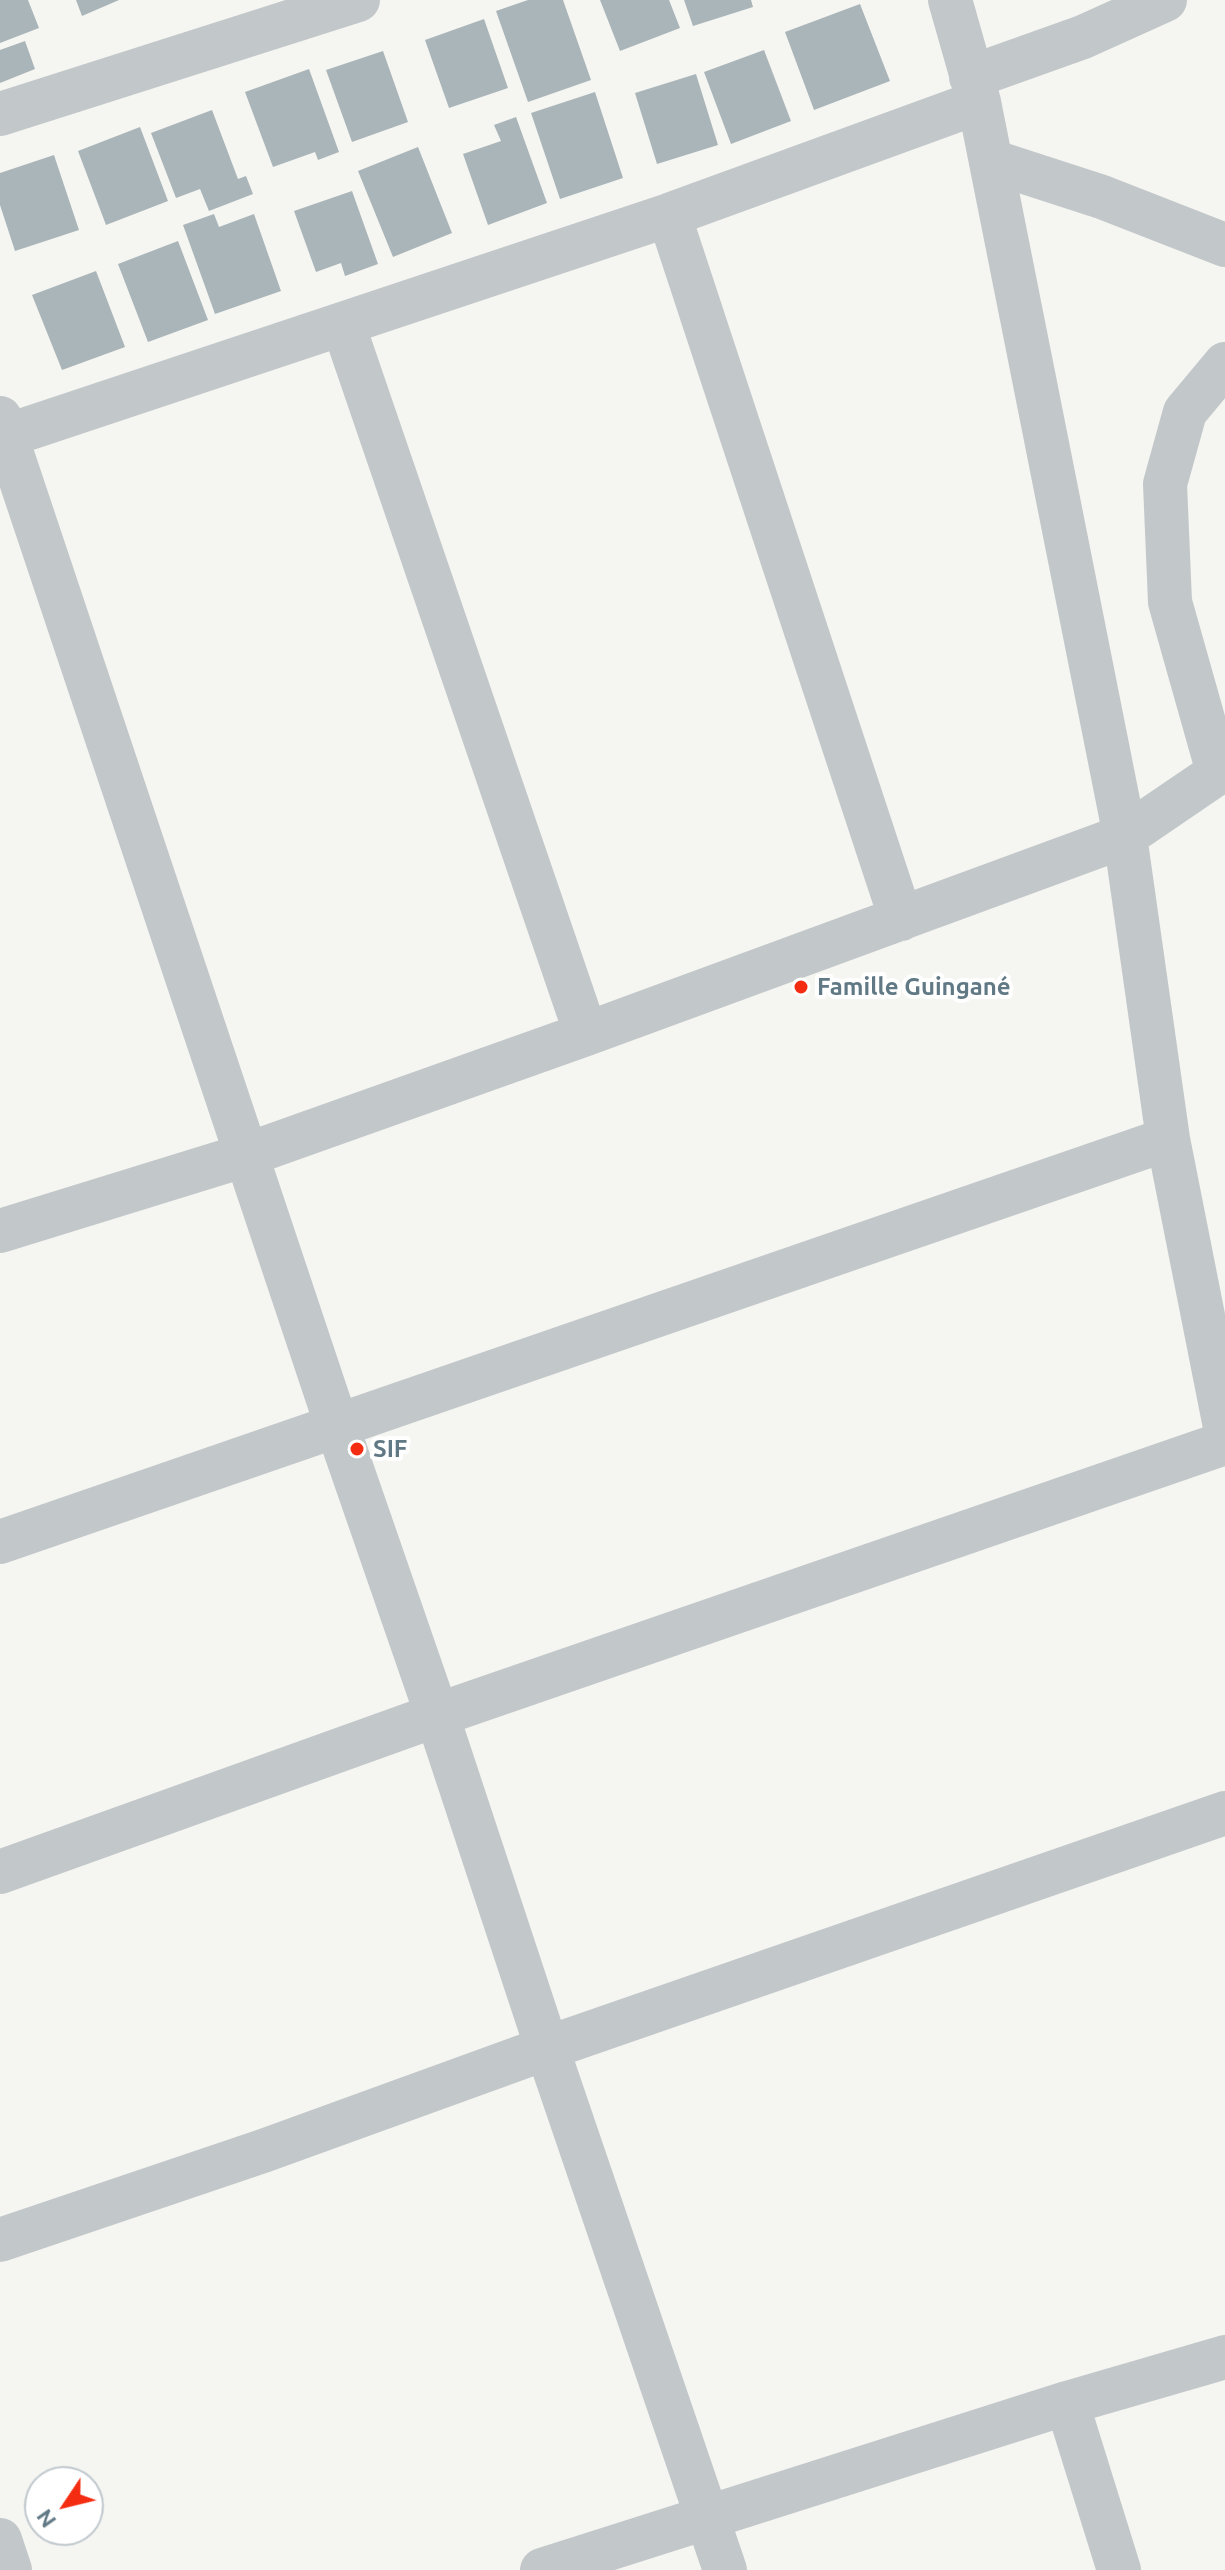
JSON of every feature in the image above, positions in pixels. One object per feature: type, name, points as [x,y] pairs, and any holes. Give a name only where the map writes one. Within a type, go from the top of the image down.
[{"type":"street","points":[[0,114],[248,16],[358,0]]},
{"type":"street","points":[[950,0],[991,161],[1125,836],[1168,1139],[1225,1427]]},
{"type":"street","points":[[725,2570],[2,431],[343,324],[669,215],[975,90],[1165,0]]},
{"type":"street","points":[[991,161],[1102,197],[1225,245]]},
{"type":"street","points":[[669,215],[901,919]]},
{"type":"street","points":[[343,324],[586,1034]]},
{"type":"street","points":[[0,1231],[246,1155],[1125,836],[1221,770],[1170,602],[1165,484],[1185,412],[1225,364]]},
{"type":"street","points":[[0,1542],[1168,1139]]},
{"type":"street","points":[[0,1872],[437,1715],[1225,1443]]},
{"type":"street","points":[[0,2240],[263,2151],[547,2048],[1225,1813]]},
{"type":"street","points":[[542,2570],[1067,2403],[1225,2357]]},
{"type":"street","points":[[1067,2403],[1119,2570]]},
{"type":"street","points":[[0,2540],[10,2570]]},
{"type":"building","points":[[0,0],[28,0],[39,28],[0,43]]},
{"type":"building","points":[[76,0],[119,0],[82,16]]},
{"type":"building","points":[[528,0],[563,0],[591,80],[528,102],[496,11]]},
{"type":"building","points":[[600,0],[669,0],[680,28],[620,51]]},
{"type":"building","points":[[684,0],[751,0],[753,7],[693,26]]},
{"type":"building","points":[[860,4],[890,81],[814,110],[785,32]]},
{"type":"building","points":[[484,19],[508,88],[449,108],[425,40]]},
{"type":"building","points":[[25,41],[35,69],[0,83],[0,50]]},
{"type":"building","points":[[764,50],[791,121],[731,144],[704,72]]},
{"type":"building","points":[[383,51],[408,122],[352,142],[326,70]]},
{"type":"building","points":[[309,69],[339,152],[318,160],[315,152],[273,167],[245,92]]},
{"type":"building","points":[[696,74],[718,145],[657,164],[635,93]]},
{"type":"building","points":[[595,92],[623,178],[560,199],[531,113]]},
{"type":"building","points":[[212,110],[238,179],[246,176],[253,194],[209,211],[200,189],[176,198],[151,133]]},
{"type":"building","points":[[516,117],[547,203],[488,225],[463,154],[501,141],[494,125]]},
{"type":"building","points":[[140,127],[168,201],[106,225],[78,151]]},
{"type":"building","points":[[418,147],[452,233],[393,257],[358,171]]},
{"type":"building","points":[[54,155],[79,230],[15,251],[0,205],[0,173]]},
{"type":"building","points":[[352,191],[378,264],[345,276],[341,263],[316,272],[294,211]]},
{"type":"building","points":[[214,214],[219,227],[254,214],[281,291],[215,314],[183,225]]},
{"type":"building","points":[[178,241],[208,320],[148,342],[118,264]]},
{"type":"building","points":[[96,271],[125,347],[62,370],[32,295]]},
{"type":"place","name":"Famille Guingané","points":[[801,987]]},
{"type":"place","name":"SIF","points":[[357,1449]]}]
